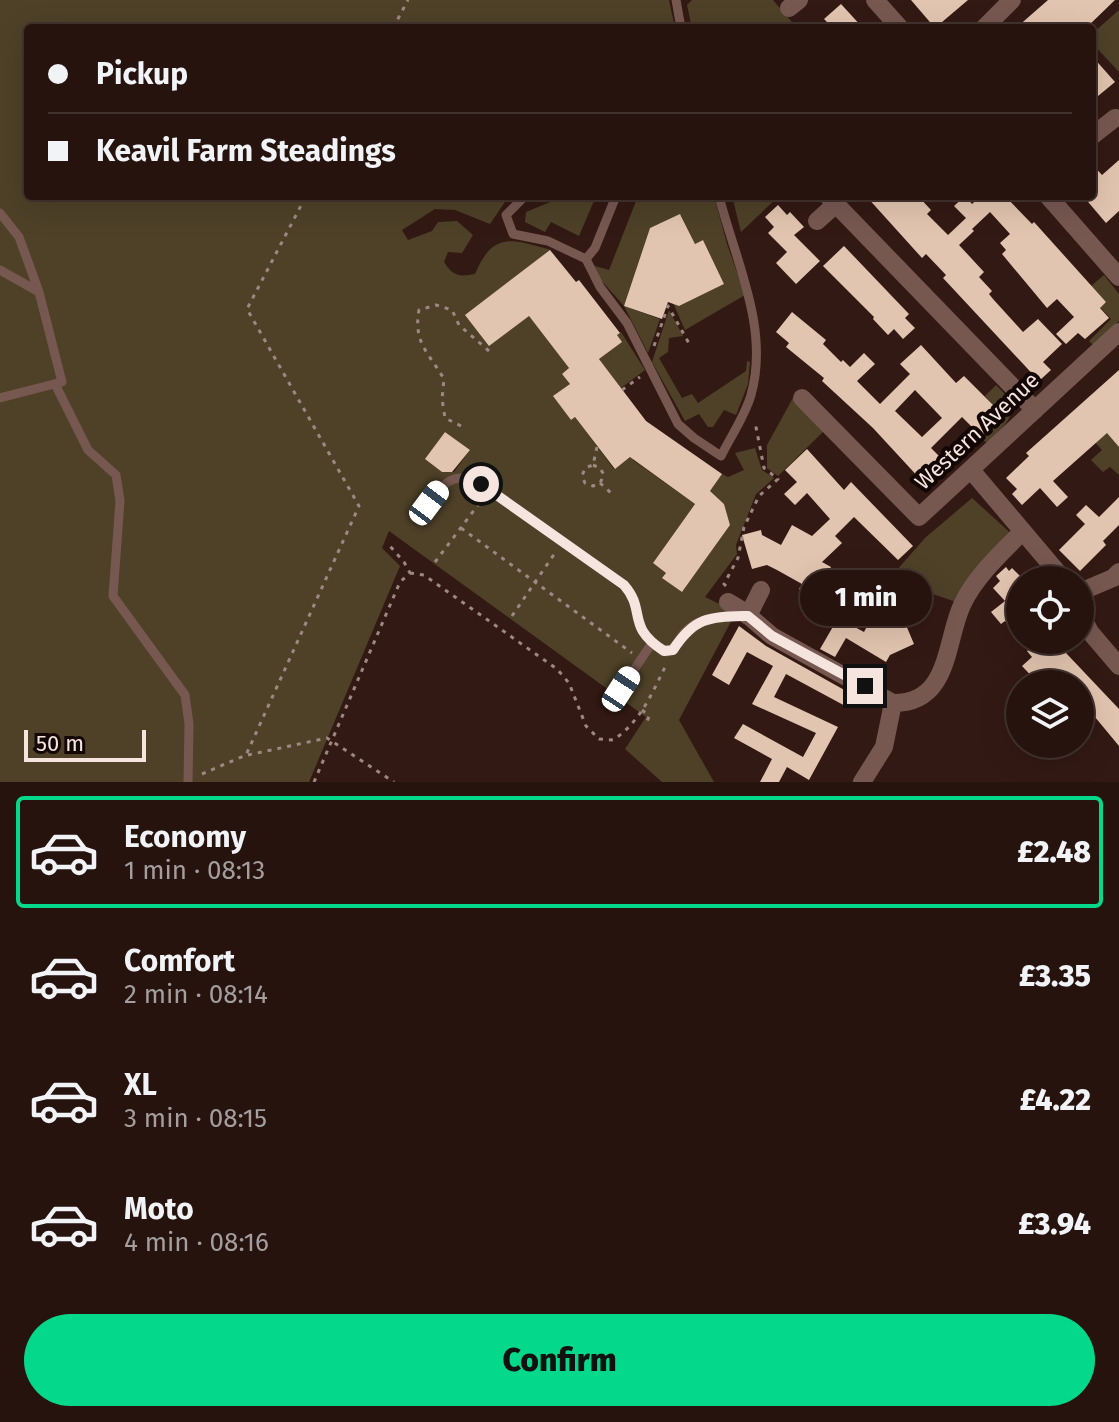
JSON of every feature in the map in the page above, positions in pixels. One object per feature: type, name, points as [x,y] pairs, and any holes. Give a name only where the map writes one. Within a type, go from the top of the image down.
[{"type":"street","points":[[875,0],[896,24]]},
{"type":"street","points":[[988,24],[1012,0]]},
{"type":"street","points":[[1096,133],[1115,118]]},
{"type":"street","points":[[817,221],[832,200],[1035,410]]},
{"type":"street","points":[[1052,200],[1119,277]]},
{"type":"street","name":"Western Avenue","points":[[802,398],[919,517],[1119,332]]},
{"type":"street","points":[[947,348],[962,334]]},
{"type":"street","points":[[971,470],[1052,566]]},
{"type":"street","points":[[728,602],[772,636],[893,703],[911,701],[930,690],[943,670],[962,604],[988,568],[1022,532]]},
{"type":"street","points":[[1094,586],[1119,572]]},
{"type":"street","points":[[748,616],[761,590]]},
{"type":"street","points":[[1094,637],[1119,666]]},
{"type":"street","points":[[862,782],[884,747],[893,703]]},
{"type":"lane","points":[[676,0],[680,24]]},
{"type":"lane","points":[[521,200],[506,215],[513,234],[548,241],[586,259],[600,287],[627,323],[678,424],[721,456],[750,399],[757,343],[749,297],[720,200]]},
{"type":"lane","points":[[586,259],[595,248],[614,200]]},
{"type":"lane","points":[[0,213],[19,237],[39,292],[62,382],[0,398]]},
{"type":"lane","points":[[0,270],[39,292]]},
{"type":"lane","points":[[55,384],[88,450],[116,475],[120,501],[113,596],[185,695],[189,724],[188,781]]},
{"type":"lane","points":[[429,503],[442,486],[458,477],[475,480],[624,585],[632,597],[641,630],[652,643],[670,652],[684,632],[696,623],[717,617],[748,616]]},
{"type":"lane","points":[[621,689],[652,643]]},
{"type":"path","points":[[395,24],[408,0]]},
{"type":"path","points":[[246,755],[359,506],[247,309],[304,200]]},
{"type":"path","points":[[461,426],[445,418],[442,399],[444,379],[419,342],[416,327],[419,310],[436,305],[452,310],[459,325],[489,351]]},
{"type":"path","points":[[622,390],[648,367],[668,306],[691,347]]},
{"type":"path","points":[[728,602],[730,591],[724,584],[738,558],[744,527],[759,496],[778,479],[764,468],[750,399]]},
{"type":"path","points":[[593,465],[597,447]]},
{"type":"path","points":[[578,461],[585,468]]},
{"type":"path","points":[[593,465],[600,468],[604,475],[600,483],[593,486],[585,483],[582,476],[585,468],[593,465]]},
{"type":"path","points":[[600,483],[611,493]]},
{"type":"path","points":[[435,562],[490,490]]},
{"type":"path","points":[[461,528],[641,659]]},
{"type":"path","points":[[512,616],[564,542]]},
{"type":"path","points":[[389,545],[410,573]]},
{"type":"path","points":[[410,573],[424,575],[548,661],[569,683],[586,726],[599,739],[613,740],[619,736],[642,710],[670,652]]},
{"type":"path","points":[[314,782],[400,582],[410,573]]},
{"type":"path","points":[[642,710],[649,716],[646,725]]},
{"type":"path","points":[[188,781],[246,755],[327,738],[394,782]]},
{"type":"shaded area","points":[[0,0],[669,0],[674,24],[24,24],[24,200],[506,200],[490,224],[455,210],[435,209],[402,230],[408,240],[432,231],[438,222],[457,221],[473,235],[462,253],[448,252],[444,262],[450,270],[461,275],[475,274],[489,251],[505,242],[515,241],[551,250],[466,315],[529,316],[569,368],[562,374],[570,384],[554,397],[571,420],[575,417],[614,469],[633,455],[633,460],[695,504],[653,563],[666,573],[663,578],[682,592],[730,525],[724,504],[710,491],[722,474],[728,477],[744,470],[735,453],[755,448],[762,470],[774,478],[756,494],[736,545],[737,554],[705,597],[736,612],[679,720],[714,782],[662,782],[625,749],[646,717],[389,531],[382,548],[400,566],[309,782],[0,782]],"holes":[[[445,432],[470,450],[454,472],[442,472],[426,459]]]},
{"type":"shaded area","points":[[692,0],[773,0],[794,24],[691,24],[687,5]]},
{"type":"shaded area","points":[[1119,10],[1119,72],[1096,47],[1096,30]]},
{"type":"shaded area","points":[[555,200],[594,200],[579,236],[551,222],[545,232],[525,222],[526,212]]},
{"type":"shaded area","points":[[636,200],[715,200],[745,295],[685,330],[673,303],[679,306],[724,284],[703,240],[695,244],[681,215],[650,228],[624,306],[600,279],[595,266],[609,270]]},
{"type":"shaded area","points":[[733,200],[775,200],[741,232]]},
{"type":"shaded area","points":[[1104,275],[1119,294],[1119,321],[1093,345],[1089,341],[1111,319],[1100,307],[1106,302],[1091,286]]},
{"type":"shaded area","points":[[624,306],[660,319],[648,353]]},
{"type":"shaded area","points":[[669,310],[683,336],[669,338],[668,352],[659,358],[682,398],[692,394],[698,403],[746,371],[747,361],[750,362],[748,384],[736,415],[724,410],[713,427],[708,427],[699,414],[685,421],[652,362]]},
{"type":"shaded area","points":[[621,332],[645,370],[621,388],[599,359],[621,342],[617,335]]},
{"type":"shaded area","points":[[996,385],[1010,402],[1010,416],[987,443],[980,438],[1000,418],[985,396]]},
{"type":"shaded area","points":[[794,396],[828,427],[778,476],[767,468],[767,445]]},
{"type":"shaded area","points":[[1119,415],[1119,475],[1110,467],[1103,472],[1091,460],[1102,450],[1090,437]]},
{"type":"shaded area","points":[[972,498],[1016,538],[962,604],[889,579],[925,538]]},
{"type":"building","points":[[911,0],[968,0],[940,24],[932,24]]},
{"type":"building","points":[[1048,0],[1115,0],[1090,24],[1021,24]]},
{"type":"building","points":[[841,4],[859,24],[829,24],[824,19]]},
{"type":"building","points":[[1096,61],[1115,82],[1096,98]]},
{"type":"building","points":[[1119,160],[1119,211],[1106,223],[1086,200],[1096,200],[1096,168],[1102,175]]},
{"type":"building","points":[[870,200],[922,200],[931,210],[927,214],[948,235],[966,218],[954,206],[961,200],[968,200],[972,204],[976,200],[1009,200],[1032,224],[1034,222],[1106,302],[1100,308],[1109,318],[1085,339],[1078,333],[1066,344],[1056,334],[1074,317],[1057,299],[1047,308],[1002,254],[1006,250],[1000,243],[1010,234],[990,212],[959,245],[984,272],[979,277],[992,291],[989,294],[1023,332],[1038,319],[1062,344],[1043,362],[1051,370],[1039,381],[943,278],[946,275],[926,254],[922,258]]},
{"type":"building","points":[[778,205],[787,215],[790,212],[804,227],[794,235],[820,261],[796,284],[776,263],[787,252],[768,233],[774,227],[765,217]]},
{"type":"building","points":[[680,214],[695,244],[703,240],[724,284],[679,306],[668,302],[662,319],[624,306],[650,228]]},
{"type":"building","points":[[844,246],[909,314],[905,318],[915,328],[903,339],[894,329],[888,335],[823,266]]},
{"type":"building","points":[[550,250],[576,282],[579,280],[620,333],[617,335],[622,342],[599,359],[646,421],[722,474],[710,491],[724,504],[730,525],[682,592],[662,578],[666,573],[653,563],[695,504],[630,457],[615,469],[575,417],[571,420],[553,396],[570,384],[562,374],[569,368],[529,316],[489,346],[465,315]]},
{"type":"building","points":[[792,312],[826,340],[823,344],[841,362],[843,360],[850,367],[864,353],[875,364],[857,381],[880,404],[910,374],[900,364],[921,345],[956,383],[964,376],[996,408],[993,411],[1000,418],[982,437],[962,417],[931,448],[949,466],[938,476],[931,469],[921,480],[873,428],[822,381],[824,378],[786,347],[789,343],[776,332]],"holes":[[[915,390],[942,418],[922,437],[895,411]]]},
{"type":"building","points":[[1119,370],[1119,447],[1107,433],[1053,481],[1068,497],[1057,507],[1040,488],[1022,505],[1012,494],[1017,489],[1006,478],[1029,456],[1026,453]]},
{"type":"building","points":[[445,432],[470,450],[452,472],[442,472],[425,459]]},
{"type":"building","points":[[807,449],[844,490],[851,482],[913,546],[898,560],[854,517],[835,536],[842,543],[822,562],[831,567],[829,571],[847,580],[831,610],[799,589],[802,584],[777,570],[767,565],[752,569],[742,535],[761,530],[762,535],[781,545],[792,525],[812,536],[830,519],[807,493],[795,505],[784,494],[797,482],[785,470]]},
{"type":"building","points":[[1119,497],[1119,525],[1103,541],[1106,545],[1085,566],[1075,566],[1059,550],[1085,524],[1076,515],[1086,505],[1099,517]]},
{"type":"building","points":[[1006,567],[1006,622],[1001,624],[991,612],[1005,601],[993,588],[1000,581],[996,576]]},
{"type":"building","points":[[877,607],[887,608],[893,617],[903,618],[914,644],[890,655],[886,662],[846,638],[835,657],[820,649],[838,618],[864,632]]},
{"type":"building","points":[[739,626],[766,646],[855,696],[849,708],[786,674],[774,697],[838,727],[809,780],[787,767],[779,782],[760,782],[772,759],[734,738],[743,724],[803,757],[816,733],[752,704],[773,666],[747,652],[729,685],[712,675]]},
{"type":"building","points":[[1030,654],[1067,654],[1082,670],[1026,670],[1022,666],[1032,657]]},
{"type":"building","points":[[1094,683],[1119,709],[1119,746],[1094,716]]},
{"type":"route","points":[[481,484],[624,585],[632,597],[643,634],[664,651],[673,650],[684,632],[696,623],[709,618],[748,616],[772,636],[865,686]]}]
